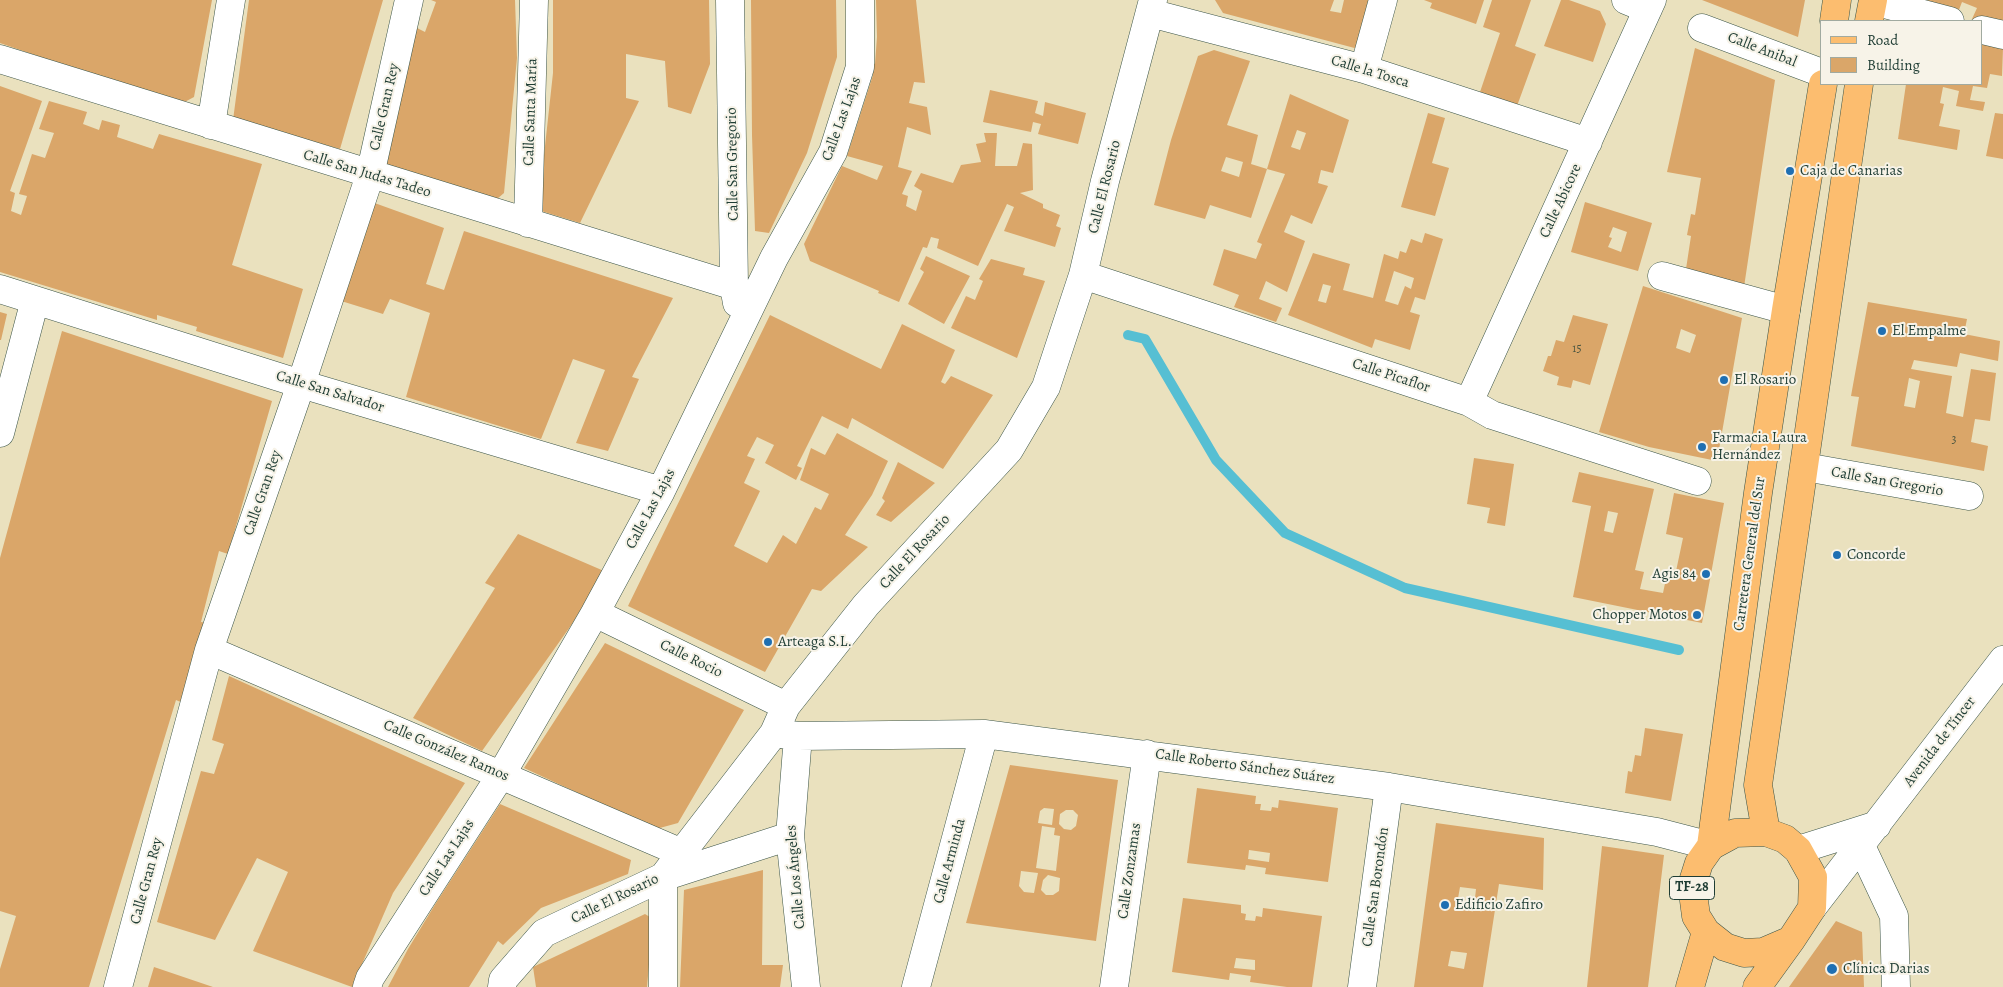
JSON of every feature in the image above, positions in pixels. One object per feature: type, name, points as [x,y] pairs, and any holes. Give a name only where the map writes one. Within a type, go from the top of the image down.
[{"type":"main road","points":[[1834,20],[1837,0]]},
{"type":"main road","name":"Carretera General del Sur","points":[[1711,846],[1758,493],[1823,85]]},
{"type":"main road","points":[[1766,832],[1758,785],[1859,85]]},
{"type":"main road","name":"TF-28","points":[[1791,940],[1763,952],[1744,953],[1725,946],[1706,932],[1696,916],[1692,885],[1698,863],[1711,846],[1735,833],[1766,832],[1785,840],[1798,850],[1813,877],[1812,908]]},
{"type":"main road","points":[[1757,987],[1812,908]]},
{"type":"main road","points":[[1690,987],[1706,932]]},
{"type":"street","points":[[211,125],[230,0]]},
{"type":"street","name":"Calle Gran Rey","points":[[118,987],[209,650],[301,384],[370,175],[409,0]]},
{"type":"street","name":"Calle Santa María","points":[[528,223],[534,0]]},
{"type":"street","name":"Calle San Gregorio","points":[[730,0],[734,286],[741,328]]},
{"type":"street","name":"Calle Las Lajas","points":[[367,987],[370,978],[501,775],[595,613],[661,491],[774,258],[833,152],[860,67],[860,0]]},
{"type":"street","points":[[1364,69],[1383,0]]},
{"type":"street","name":"Calle Abicore","points":[[1469,402],[1588,142],[1642,3]]},
{"type":"street","name":"Calle la Tosca","points":[[1152,7],[1364,69],[1588,142]]},
{"type":"street","name":"Calle El Rosario","points":[[502,987],[504,980],[544,933],[663,877],[786,734],[786,706],[866,605],[1009,450],[1046,387],[1083,275],[1152,7]]},
{"type":"street","points":[[1872,8],[1944,20]]},
{"type":"street","name":"Calle Anibal","points":[[1702,28],[1820,72]]},
{"type":"street","points":[[1983,30],[2003,35]]},
{"type":"street","name":"Calle San Judas Tadeo","points":[[0,59],[370,175],[734,286]]},
{"type":"street","name":"Calle Picaflor","points":[[1083,275],[1469,402],[1492,415],[1697,481]]},
{"type":"street","points":[[1662,276],[1786,310]]},
{"type":"street","name":"Calle San Salvador","points":[[0,290],[301,384],[661,491]]},
{"type":"street","points":[[0,433],[35,300]]},
{"type":"street","name":"Calle San Gregorio","points":[[1805,467],[1969,496]]},
{"type":"street","name":"Calle Rocio","points":[[595,613],[786,706]]},
{"type":"street","name":"Calle González Ramos","points":[[209,650],[682,853]]},
{"type":"street","name":"Avenida de Tíncer","points":[[1812,908],[2003,660]]},
{"type":"street","name":"Calle Roberto Sánchez Suárez","points":[[786,734],[984,734],[1389,787],[1657,832],[1711,846]]},
{"type":"street","name":"Calle Los Ángeles","points":[[786,734],[790,836],[806,987]]},
{"type":"street","name":"Calle Arminda","points":[[916,987],[984,734]]},
{"type":"street","name":"Calle Zonzamas","points":[[1114,987],[1146,754]]},
{"type":"street","name":"Calle San Borondón","points":[[1362,987],[1389,787]]},
{"type":"street","points":[[1798,850],[1869,835],[1894,916],[1896,987]]},
{"type":"street","points":[[663,987],[663,877],[790,836]]},
{"type":"building","points":[[0,0],[212,0],[194,97],[179,105],[0,43]]},
{"type":"building","points":[[249,0],[383,0],[340,149],[233,120]]},
{"type":"building","points":[[431,0],[515,0],[517,58],[504,193],[497,199],[388,166],[380,152],[417,28],[425,32],[436,2]]},
{"type":"building","points":[[553,0],[709,0],[710,64],[691,114],[668,107],[665,61],[626,54],[626,98],[639,101],[580,223],[538,210],[553,73]]},
{"type":"building","points":[[751,0],[836,0],[837,57],[807,153],[769,233],[755,231]]},
{"type":"building","points":[[876,0],[916,0],[925,83],[914,82],[909,103],[927,107],[931,135],[907,127],[898,167],[912,171],[902,194],[908,196],[906,206],[916,211],[922,191],[914,186],[921,173],[953,183],[961,165],[981,162],[976,144],[986,142],[984,133],[997,133],[995,166],[1017,166],[1023,143],[1032,144],[1033,190],[1020,193],[1043,204],[1043,208],[1060,215],[1056,226],[1061,228],[1055,247],[1004,231],[1014,207],[1007,204],[978,266],[937,248],[939,239],[931,237],[927,248],[923,247],[899,302],[878,293],[879,291],[810,261],[804,244],[842,166],[877,180],[883,166],[847,156],[873,75],[868,73],[871,62],[875,64],[877,37]]},
{"type":"building","points":[[1215,0],[1334,0],[1330,11],[1341,13],[1344,0],[1376,0],[1362,50],[1223,13]]},
{"type":"building","points":[[1424,0],[1484,0],[1476,24],[1430,8],[1432,3]]},
{"type":"building","points":[[1492,0],[1531,0],[1515,46],[1536,54],[1517,106],[1480,92],[1500,33],[1483,27]]},
{"type":"building","points":[[1561,0],[1569,0],[1600,11],[1606,24],[1593,62],[1544,46]]},
{"type":"building","points":[[1702,0],[1805,0],[1798,37]]},
{"type":"building","points":[[1920,0],[2003,0],[2003,27],[1983,22],[1983,20],[1972,19],[1977,8],[1962,2],[1957,15]]},
{"type":"building","points":[[1983,42],[2003,48],[2002,76],[1990,74],[1987,88],[1973,86],[1970,100],[1985,102],[1983,111],[1956,106],[1959,91],[1943,87],[1940,103],[1944,104],[1939,126],[1960,130],[1957,150],[1898,139],[1906,85],[1983,85]]},
{"type":"building","points":[[1695,48],[1775,80],[1744,287],[1686,269],[1691,236],[1687,235],[1691,214],[1695,215],[1701,178],[1667,172]]},
{"type":"building","points":[[1214,50],[1250,61],[1227,125],[1258,135],[1251,164],[1267,169],[1251,218],[1210,205],[1205,219],[1154,205],[1171,140],[1198,56]],"holes":[[[1226,157],[1243,162],[1239,177],[1221,171]]]},
{"type":"building","points":[[0,86],[42,101],[10,191],[15,193],[11,211],[21,215],[27,196],[19,194],[32,154],[45,158],[54,133],[39,129],[49,101],[87,112],[83,124],[99,130],[102,120],[120,125],[117,137],[153,149],[159,134],[262,164],[232,265],[303,289],[283,358],[196,331],[197,327],[157,315],[157,320],[0,272]]},
{"type":"building","points":[[990,90],[1038,101],[1035,113],[1043,116],[1045,102],[1086,113],[1078,144],[1038,134],[1041,124],[1033,122],[1031,132],[983,122]]},
{"type":"building","points":[[1290,94],[1349,120],[1333,173],[1321,170],[1318,183],[1328,186],[1312,224],[1291,215],[1284,232],[1305,241],[1287,292],[1266,281],[1259,299],[1282,308],[1276,322],[1234,307],[1239,295],[1213,285],[1224,249],[1256,259],[1262,244],[1257,242],[1285,174],[1267,169]],"holes":[[[1297,130],[1306,133],[1300,150],[1291,147]]]},
{"type":"building","points":[[1428,113],[1445,118],[1432,163],[1449,168],[1435,216],[1401,207]]},
{"type":"building","points":[[1995,113],[2003,114],[2003,159],[1986,156]]},
{"type":"building","points":[[369,201],[444,228],[426,284],[444,290],[464,231],[673,298],[632,377],[639,379],[608,451],[576,443],[605,370],[573,359],[541,439],[406,397],[430,313],[390,299],[383,314],[338,300]]},
{"type":"building","points":[[1585,202],[1652,223],[1638,271],[1571,252]],"holes":[[[1613,227],[1627,232],[1621,252],[1608,247],[1612,238],[1609,237]]]},
{"type":"building","points":[[1425,233],[1443,239],[1425,300],[1415,297],[1410,312],[1420,315],[1410,350],[1375,339],[1372,348],[1288,315],[1313,253],[1350,264],[1343,290],[1373,298],[1384,254],[1398,259],[1400,251],[1406,253],[1411,239],[1422,243]],"holes":[[[1394,271],[1414,278],[1411,289],[1405,286],[1398,305],[1385,301]],[[1323,284],[1331,286],[1326,303],[1318,301]]]},
{"type":"building","points":[[926,256],[970,276],[944,324],[908,304],[924,272],[920,269]]},
{"type":"building","points":[[991,259],[1025,268],[1023,275],[1045,281],[1017,358],[951,328],[966,296],[975,300],[983,281],[979,279]]},
{"type":"building","points":[[1643,286],[1742,318],[1717,461],[1649,447],[1599,432]],"holes":[[[1681,329],[1696,335],[1690,353],[1676,348]]]},
{"type":"building","points":[[1868,302],[1967,319],[1964,334],[2000,341],[1998,361],[1960,353],[1957,367],[1914,360],[1911,369],[1952,376],[1946,413],[1963,417],[1971,369],[1996,373],[1990,421],[1975,419],[1971,442],[1988,446],[1984,471],[1851,446],[1859,397],[1851,396]],"holes":[[[1909,378],[1920,381],[1915,408],[1904,406]]]},
{"type":"building","points":[[0,312],[7,314],[1,340],[0,340]]},
{"type":"building","points":[[770,315],[881,369],[902,324],[955,350],[941,382],[945,384],[951,376],[993,395],[943,469],[852,418],[848,429],[822,416],[797,466],[802,468],[796,480],[765,463],[774,445],[757,437],[747,456],[755,459],[744,483],[760,491],[734,546],[767,563],[783,535],[796,544],[815,507],[821,510],[829,494],[800,480],[811,448],[825,455],[837,433],[888,461],[872,495],[845,535],[868,547],[821,591],[812,589],[765,672],[628,606]]},
{"type":"building","points":[[1573,315],[1608,324],[1590,385],[1573,380],[1571,388],[1557,385],[1559,377],[1543,371],[1548,356],[1551,356],[1556,340],[1564,342]]},
{"type":"building","points":[[62,331],[272,401],[228,554],[219,551],[201,622],[208,623],[185,704],[176,700],[89,987],[0,987],[0,969],[16,916],[0,911],[0,558]]},
{"type":"building","points":[[1474,458],[1514,464],[1505,526],[1487,523],[1490,508],[1467,504]]},
{"type":"building","points":[[898,462],[935,483],[891,522],[876,515],[885,501],[882,498]]},
{"type":"building","points":[[1579,472],[1654,489],[1635,570],[1644,572],[1640,589],[1663,593],[1667,574],[1675,576],[1683,538],[1666,534],[1674,493],[1724,503],[1702,623],[1573,597],[1591,506],[1572,502]],"holes":[[[1608,511],[1618,513],[1613,533],[1604,531]]]},
{"type":"building","points":[[518,534],[604,571],[572,624],[482,751],[413,718],[495,588],[485,583]]},
{"type":"building","points":[[605,643],[744,710],[678,823],[656,829],[524,768]]},
{"type":"building","points":[[229,676],[465,783],[393,893],[352,987],[253,951],[288,872],[257,858],[215,940],[157,922],[201,771],[214,774],[224,744],[212,740]]},
{"type":"building","points":[[1645,728],[1683,734],[1671,801],[1625,793],[1628,771],[1632,772],[1635,755],[1641,756]]},
{"type":"building","points":[[1010,765],[1118,780],[1096,941],[966,923]],"holes":[[[1044,808],[1054,809],[1052,825],[1038,823],[1040,811]],[[1066,810],[1073,810],[1078,815],[1076,826],[1071,830],[1064,829],[1059,824],[1060,814]],[[1042,826],[1055,828],[1054,835],[1060,836],[1056,871],[1036,868]],[[1021,871],[1038,873],[1034,893],[1024,892],[1019,886]],[[1048,875],[1060,878],[1059,891],[1053,895],[1046,895],[1041,890],[1043,880]]]},
{"type":"building","points":[[1197,788],[1256,796],[1255,804],[1261,804],[1260,810],[1271,811],[1272,807],[1278,808],[1279,800],[1338,808],[1328,882],[1265,874],[1266,868],[1246,865],[1245,870],[1187,863]],"holes":[[[1249,850],[1270,853],[1269,862],[1248,859]]]},
{"type":"building","points":[[500,804],[631,860],[628,874],[541,908],[503,945],[498,941],[469,987],[388,987],[436,903]]},
{"type":"building","name":"Edificio Zafiro","points":[[1436,823],[1544,838],[1543,890],[1499,884],[1483,987],[1414,987]],"holes":[[[1460,887],[1476,889],[1474,907],[1457,904]],[[1451,951],[1467,953],[1464,969],[1448,966]]]},
{"type":"building","points":[[1602,846],[1664,855],[1648,987],[1587,987]]},
{"type":"building","points":[[763,870],[762,965],[783,965],[780,987],[680,987],[684,890]]},
{"type":"building","points":[[1183,898],[1241,905],[1241,913],[1246,914],[1245,920],[1255,921],[1256,916],[1262,917],[1263,908],[1322,916],[1312,987],[1287,987],[1250,982],[1251,976],[1230,973],[1229,980],[1172,972]],"holes":[[[1236,958],[1255,960],[1255,970],[1234,968]]]},
{"type":"building","points":[[645,914],[653,919],[647,987],[536,987],[533,967]]},
{"type":"building","points":[[1836,921],[1862,932],[1864,987],[1789,987]]},
{"type":"building","points":[[154,967],[213,987],[148,987]]},
{"type":"waterway","points":[[1128,335],[1145,339],[1216,460],[1285,533],[1405,588],[1679,650]]},
{"type":"place","name":"Caja de Canarias","points":[[1790,171]]},
{"type":"place","name":"El Empalme","points":[[1882,331]]},
{"type":"place","name":"El Rosario","points":[[1724,380]]},
{"type":"place","name":"Farmacia Laura Hernández","points":[[1702,447]]},
{"type":"place","name":"Concorde","points":[[1837,555]]},
{"type":"place","name":"Agis 84","points":[[1706,574]]},
{"type":"place","name":"Chopper Motos","points":[[1697,615]]},
{"type":"place","name":"Arteaga S.L.","points":[[768,642]]},
{"type":"place","name":"Edificio Zafiro","points":[[1445,905]]},
{"type":"place","name":"Clínica Darias","points":[[1832,969]]}]
